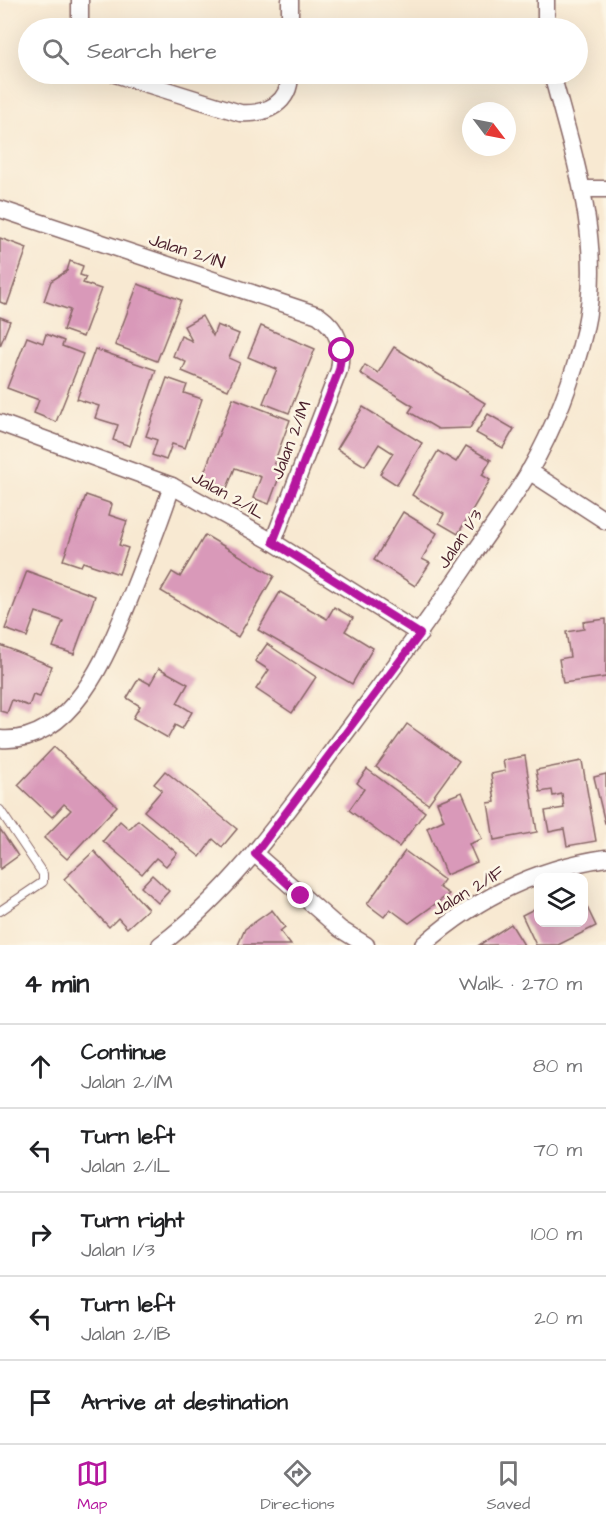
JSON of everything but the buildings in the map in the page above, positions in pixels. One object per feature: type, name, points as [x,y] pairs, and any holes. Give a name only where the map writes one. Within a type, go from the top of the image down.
[{"type":"street","points":[[80,0],[80,18]]},
{"type":"street","points":[[290,0],[290,18]]},
{"type":"street","points":[[546,0],[546,18]]},
{"type":"street","points":[[148,84],[240,113],[255,114],[267,112],[278,104],[286,93],[288,84]]},
{"type":"street","name":"Jalan 1/3","points":[[160,945],[195,918],[255,854],[420,634],[529,471],[571,377],[585,329],[591,283],[589,236],[582,189],[555,84]]},
{"type":"street","points":[[582,189],[606,189]]},
{"type":"street","name":"Jalan 2/1N","points":[[0,209],[318,315],[330,323],[339,336],[342,351]]},
{"type":"street","name":"Jalan 2/1M","points":[[273,542],[339,370],[342,351]]},
{"type":"street","name":"Jalan 2/1L","points":[[0,423],[172,486],[273,542],[420,634]]},
{"type":"street","points":[[529,471],[606,521]]},
{"type":"street","points":[[0,739],[42,730],[75,704],[105,660],[172,486]]},
{"type":"street","points":[[255,854],[332,922],[366,945]]},
{"type":"street","name":"Jalan 2/1F","points":[[423,945],[449,922],[503,889],[550,871],[606,858]]},
{"type":"lane","points":[[0,810],[43,874],[43,882],[0,911]]},
{"type":"route","points":[[301,896],[255,854],[420,634],[273,542],[339,370],[342,351]]}]
